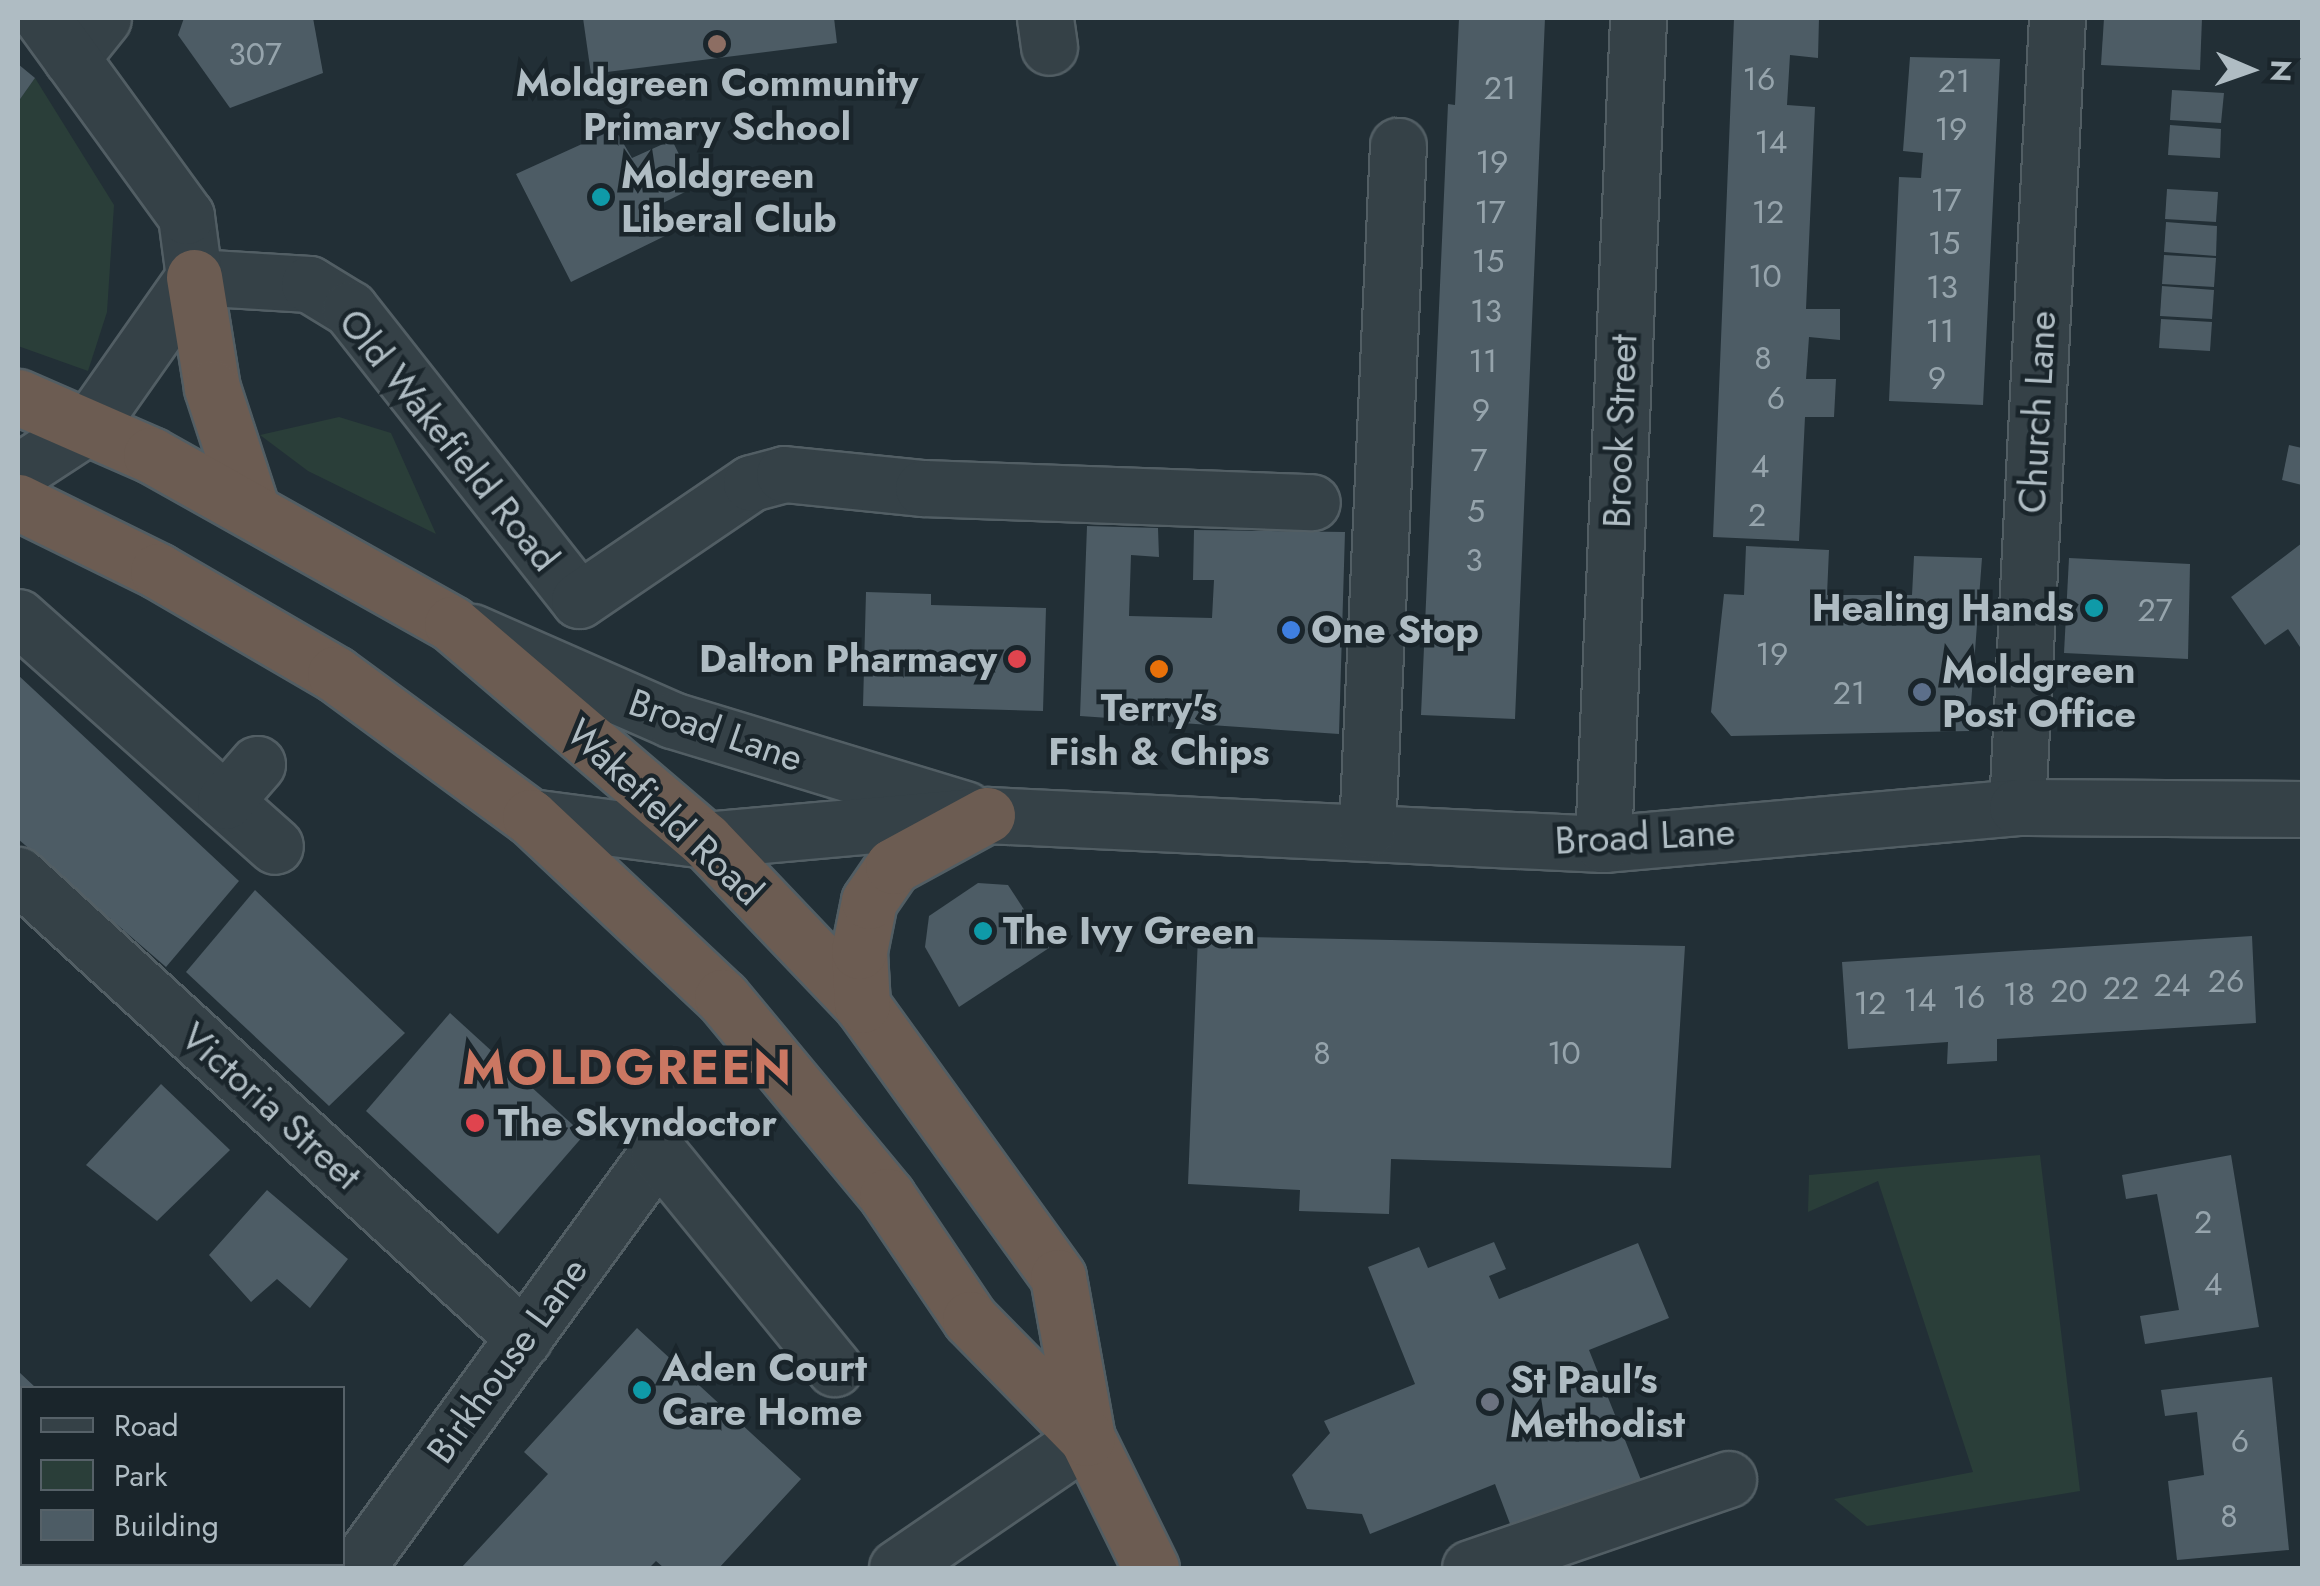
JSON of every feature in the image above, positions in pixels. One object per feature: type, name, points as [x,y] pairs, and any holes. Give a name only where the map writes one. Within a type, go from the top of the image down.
[{"type":"highway","points":[[194,277],[212,388],[251,508]]},
{"type":"highway","name":"Wakefield Road","points":[[18,398],[90,425],[251,508],[452,624],[704,840],[862,1005],[1058,1277],[1087,1438],[1151,1568]]},
{"type":"highway","name":"Wakefield Road","points":[[18,502],[158,571],[335,674],[530,817],[722,996],[887,1196],[970,1318],[1087,1438]]},
{"type":"highway","points":[[862,1005],[859,951],[869,902],[893,866],[987,815]]},
{"type":"street","name":"Brook Street","points":[[1603,844],[1638,18]]},
{"type":"street","name":"Church Lane","points":[[2017,807],[2056,18]]},
{"type":"street","points":[[18,472],[90,425],[194,277],[186,216],[72,31]]},
{"type":"street","points":[[1367,830],[1398,146]]},
{"type":"street","name":"Old Wakefield Road","points":[[194,277],[309,284],[350,309],[579,600],[751,483],[784,474],[923,488],[1312,502]]},
{"type":"street","points":[[18,617],[241,782],[276,846]]},
{"type":"street","name":"Broad Lane","points":[[452,624],[672,720],[987,815]]},
{"type":"street","name":"Broad Lane","points":[[530,817],[704,840],[987,815],[1603,844],[2017,807],[2302,808]]},
{"type":"street","name":"Victoria Street","points":[[18,875],[524,1338]]},
{"type":"street","name":"Birkhouse Lane","points":[[356,1568],[658,1152],[834,1368]]},
{"type":"street","points":[[896,1568],[1087,1438]]},
{"type":"street","points":[[1470,1568],[1728,1478]]},
{"type":"green space","points":[[35,78],[114,205],[107,312],[88,371],[18,346],[18,102]]},
{"type":"green space","points":[[339,417],[391,433],[436,534],[308,471],[260,435]]},
{"type":"green space","points":[[2040,1155],[2080,1491],[1867,1526],[1834,1499],[1973,1472],[1878,1181],[1808,1212],[1809,1175]]},
{"type":"building","points":[[184,18],[313,18],[323,73],[230,108],[178,35]]},
{"type":"building","points":[[583,18],[834,18],[837,43],[591,74]]},
{"type":"building","points":[[1459,18],[1545,18],[1515,719],[1421,715],[1448,104],[1455,105]]},
{"type":"building","points":[[1734,18],[1819,18],[1818,58],[1790,55],[1787,105],[1815,107],[1806,309],[1840,309],[1840,340],[1809,337],[1806,379],[1836,379],[1834,417],[1805,417],[1799,541],[1713,537]]},
{"type":"building","points":[[2104,18],[2202,18],[2200,70],[2101,65]]},
{"type":"building","points":[[1910,57],[2000,59],[1983,405],[1889,401],[1899,177],[1921,178],[1923,153],[1903,151]]},
{"type":"building","points":[[18,64],[35,78],[18,102]]},
{"type":"building","points":[[2172,90],[2224,93],[2221,123],[2170,120]]},
{"type":"building","points":[[2170,125],[2221,129],[2220,158],[2168,155]]},
{"type":"building","name":"Moldgreen Liberal Club","points":[[615,129],[632,158],[672,140],[695,187],[653,208],[667,235],[571,282],[516,174]]},
{"type":"building","points":[[2167,189],[2218,192],[2216,222],[2165,219]]},
{"type":"building","points":[[2166,222],[2217,226],[2216,256],[2164,252]]},
{"type":"building","points":[[2164,255],[2216,258],[2214,287],[2162,284]]},
{"type":"building","points":[[2162,286],[2214,290],[2212,319],[2160,316]]},
{"type":"building","points":[[2161,319],[2212,322],[2210,351],[2159,348]]},
{"type":"building","points":[[2289,445],[2302,448],[2302,485],[2282,480]]},
{"type":"building","points":[[1087,526],[1158,528],[1159,557],[1131,555],[1129,616],[1212,618],[1214,580],[1193,580],[1194,530],[1345,532],[1339,734],[1080,716]]},
{"type":"building","points":[[2302,543],[2302,650],[2288,629],[2265,645],[2231,597]]},
{"type":"building","points":[[1746,546],[1829,550],[1827,595],[1912,595],[1914,556],[1982,558],[1969,731],[1731,736],[1711,712],[1724,594],[1744,595]]},
{"type":"building","points":[[2069,558],[2190,564],[2188,659],[2064,653]]},
{"type":"building","points":[[866,592],[931,594],[931,605],[1046,608],[1043,711],[863,706]]},
{"type":"building","points":[[18,675],[239,881],[166,967],[18,839]]},
{"type":"building","name":"The Ivy Green","points":[[978,883],[1008,885],[1049,948],[959,1007],[925,947],[929,916]]},
{"type":"building","points":[[255,890],[405,1033],[329,1106],[186,972]]},
{"type":"building","points":[[1198,936],[1685,946],[1671,1168],[1391,1159],[1389,1214],[1299,1211],[1300,1190],[1188,1184]]},
{"type":"building","points":[[2252,936],[2256,1023],[1997,1039],[1997,1061],[1947,1064],[1948,1042],[1848,1049],[1842,962]]},
{"type":"building","name":"The Skyndoctor","points":[[450,1013],[584,1135],[498,1234],[366,1111]]},
{"type":"building","points":[[161,1084],[230,1150],[157,1221],[86,1165]]},
{"type":"building","points":[[2231,1155],[2259,1327],[2145,1344],[2140,1316],[2179,1310],[2157,1194],[2126,1199],[2122,1175]]},
{"type":"building","points":[[267,1190],[348,1259],[310,1308],[277,1279],[251,1302],[209,1255]]},
{"type":"building","name":"St Paul's Methodist","points":[[1494,1242],[1506,1269],[1489,1276],[1499,1299],[1638,1243],[1669,1318],[1589,1350],[1643,1485],[1515,1537],[1495,1484],[1370,1534],[1362,1514],[1307,1509],[1292,1475],[1330,1433],[1324,1421],[1415,1384],[1368,1267],[1419,1247],[1428,1268]]},
{"type":"building","name":"Aden Court Care Home","points":[[637,1328],[801,1479],[719,1568],[664,1568],[656,1561],[649,1568],[461,1568],[548,1474],[524,1452]]},
{"type":"building","points":[[18,1371],[34,1386],[20,1386],[18,1476]]},
{"type":"building","points":[[2272,1377],[2289,1550],[2177,1560],[2168,1481],[2204,1475],[2197,1412],[2165,1416],[2161,1390]]},
{"type":"place","name":"Moldgreen Community Primary School","points":[[717,44]]},
{"type":"place","name":"Moldgreen Liberal Club","points":[[601,197]]},
{"type":"place","name":"Healing Hands","points":[[2094,608]]},
{"type":"place","name":"One Stop","points":[[1291,630]]},
{"type":"place","name":"Dalton Pharmacy","points":[[1017,659]]},
{"type":"place","name":"Terry's Fish & Chips","points":[[1159,669]]},
{"type":"place","name":"Moldgreen Post Office","points":[[1922,692]]},
{"type":"place","name":"The Ivy Green","points":[[983,931]]},
{"type":"place","name":"The Skyndoctor","points":[[475,1123]]},
{"type":"place","name":"Aden Court Care Home","points":[[642,1390]]},
{"type":"place","name":"St Paul's Methodist","points":[[1490,1402]]},
{"type":"district","name":"MOLDGREEN","points":[[628,1068]]}]
